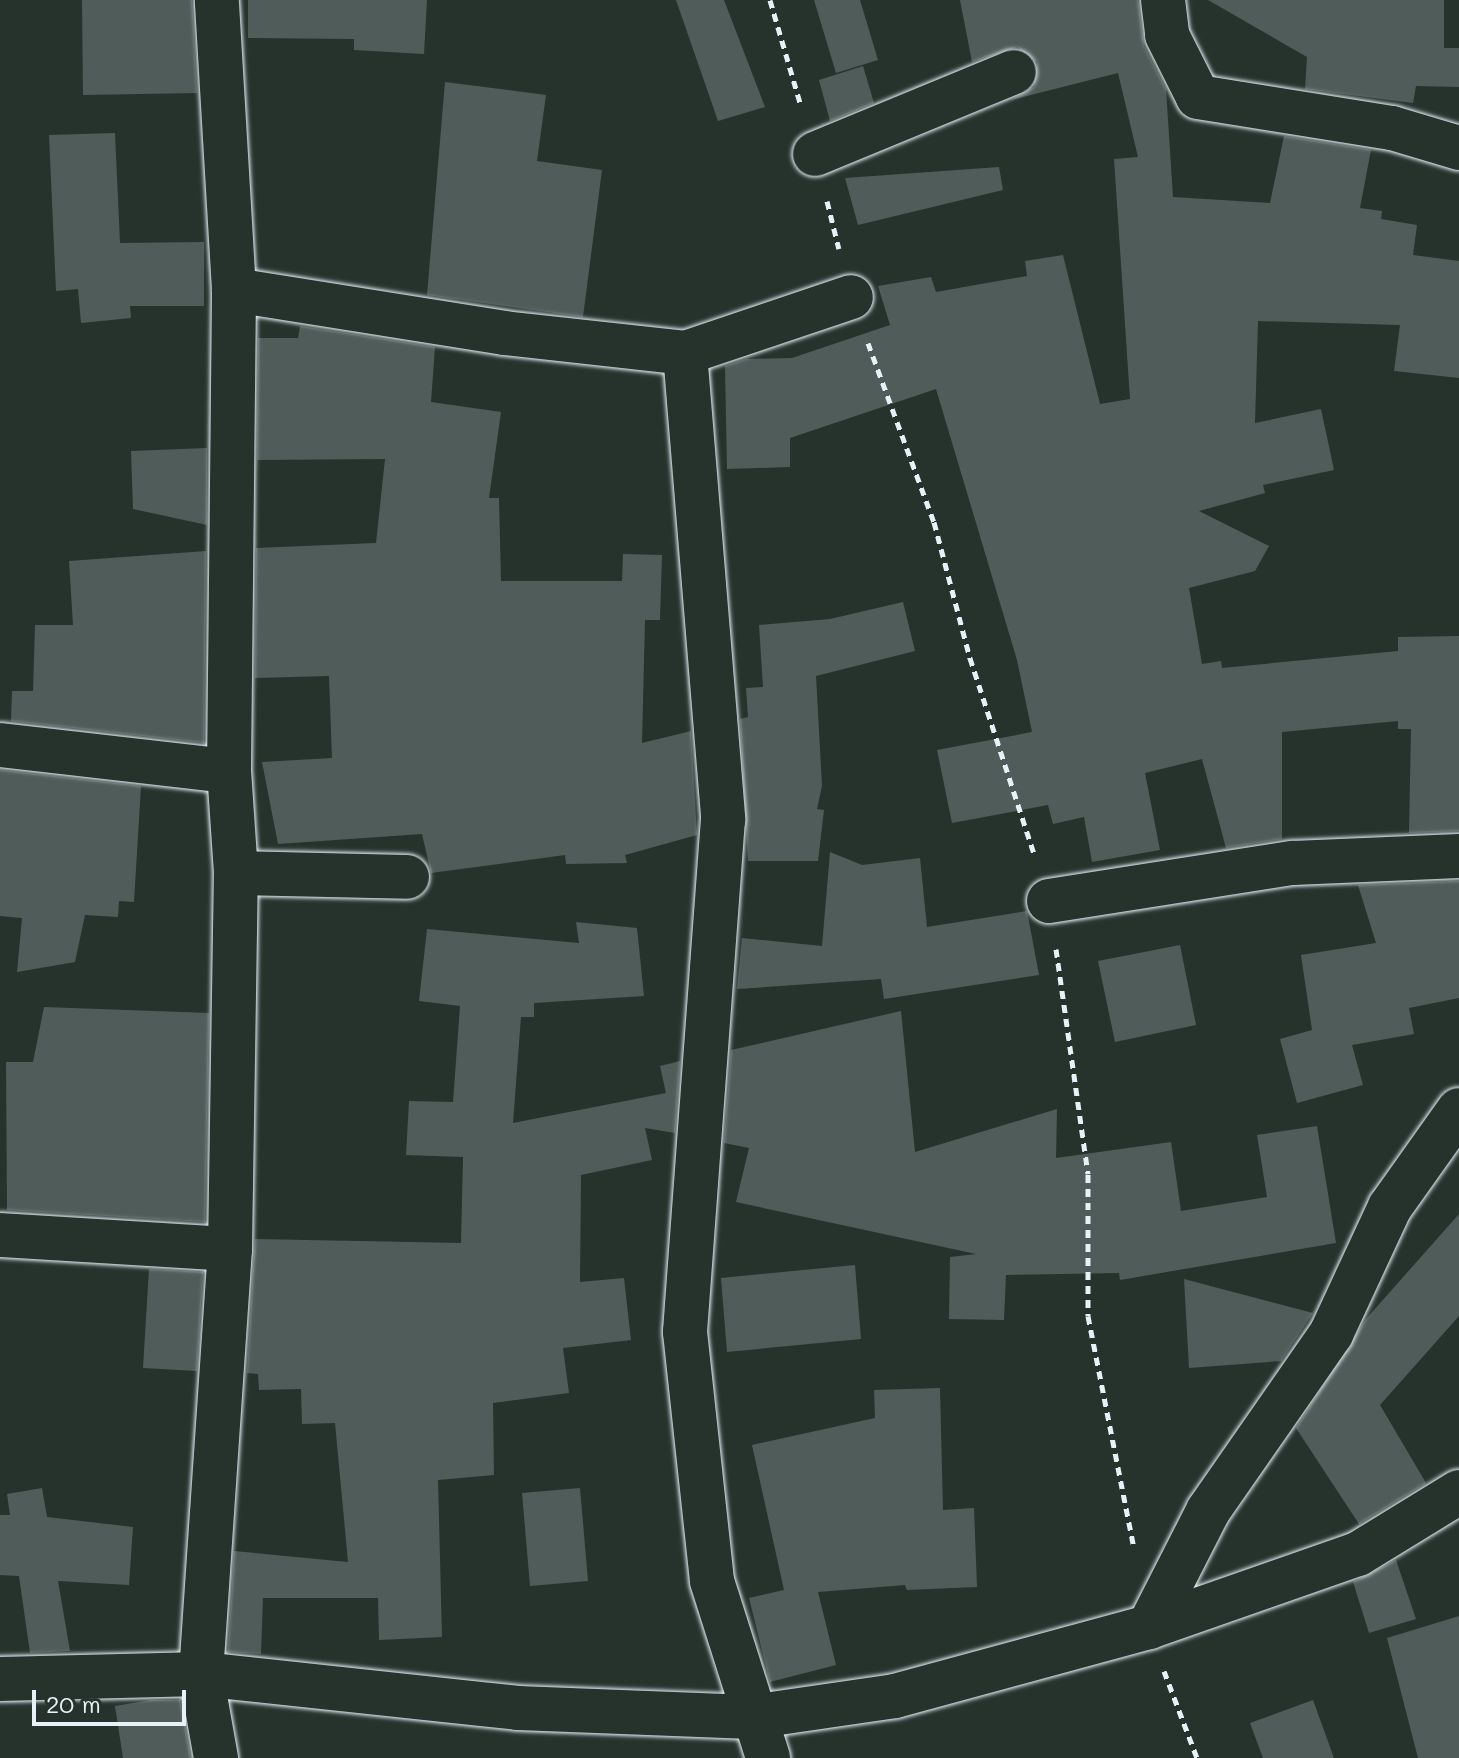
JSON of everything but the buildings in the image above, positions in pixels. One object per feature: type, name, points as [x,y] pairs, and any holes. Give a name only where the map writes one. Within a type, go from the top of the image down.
[{"type":"street","points":[[216,1758],[201,1674],[230,1249],[236,873],[229,771],[234,290],[217,0]]},
{"type":"street","points":[[1163,0],[1167,35],[1198,97],[1392,128],[1459,148]]},
{"type":"street","points":[[815,154],[1014,72]]},
{"type":"street","points":[[234,290],[504,333],[685,353],[851,297]]},
{"type":"street","points":[[685,353],[723,819],[685,1332],[712,1581],[751,1717],[768,1758]]},
{"type":"street","points":[[0,745],[229,771]]},
{"type":"street","points":[[1049,901],[1293,863],[1459,856]]},
{"type":"street","points":[[236,873],[407,877]]},
{"type":"street","points":[[1149,1627],[1208,1511],[1331,1334],[1390,1207],[1446,1122],[1459,1110]]},
{"type":"street","points":[[0,1235],[230,1249]]},
{"type":"street","points":[[0,1679],[201,1674],[518,1708],[751,1717],[895,1696],[1149,1627],[1358,1554],[1459,1492]]},
{"type":"path","points":[[770,0],[815,154],[851,297],[934,522],[970,658],[1049,901],[1088,1174],[1088,1316],[1149,1627],[1197,1758]]}]
